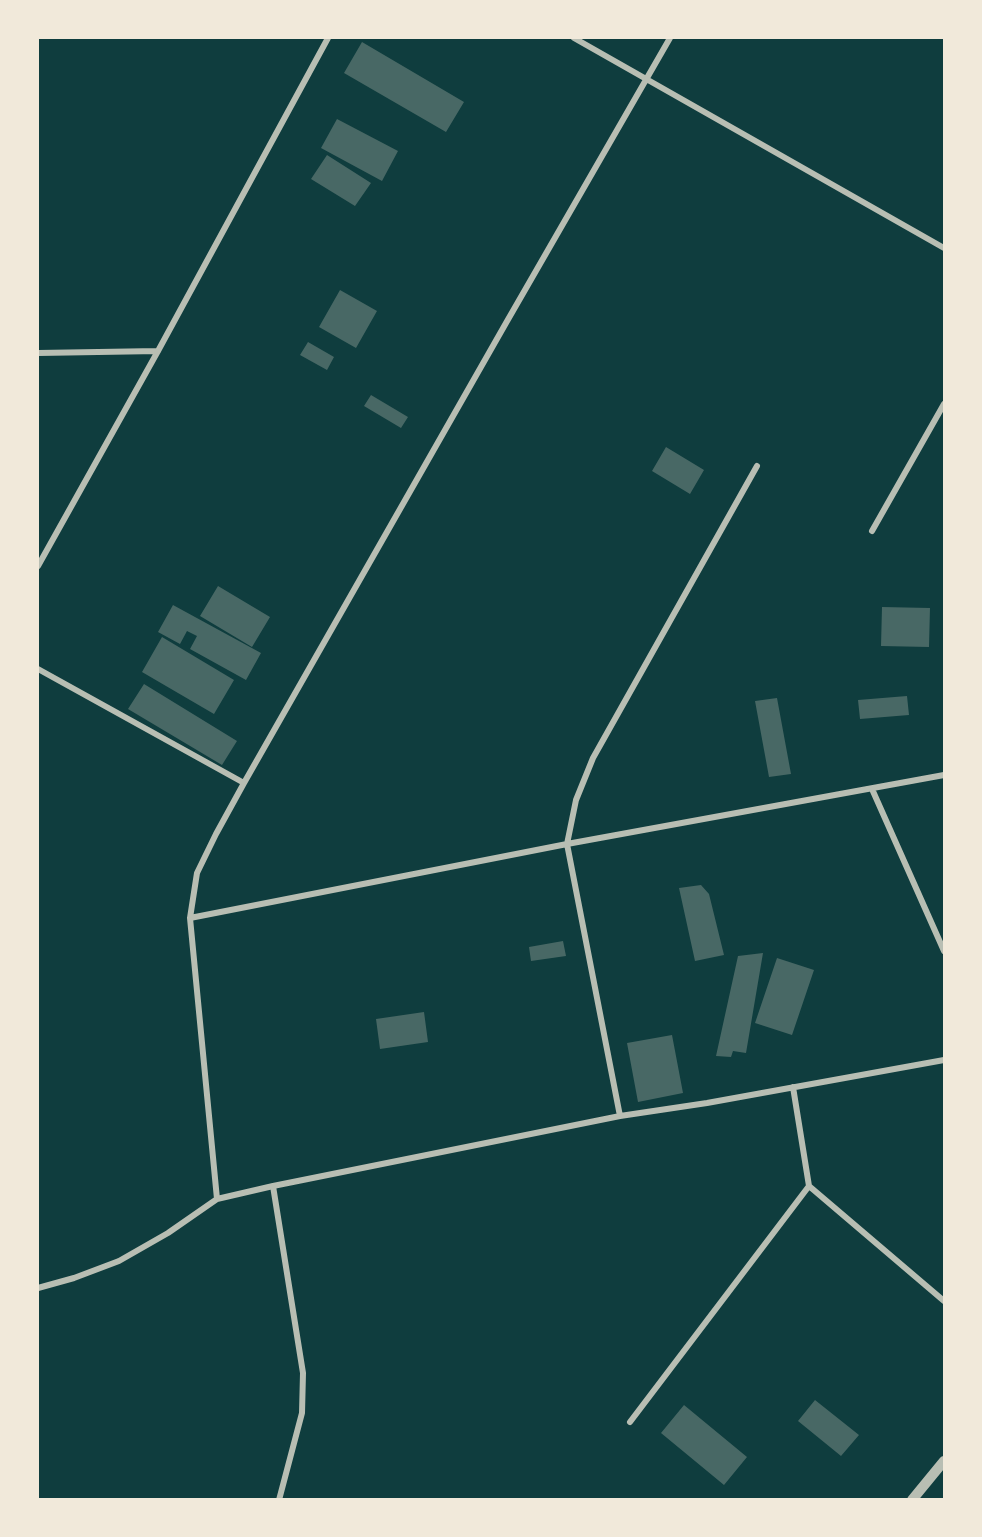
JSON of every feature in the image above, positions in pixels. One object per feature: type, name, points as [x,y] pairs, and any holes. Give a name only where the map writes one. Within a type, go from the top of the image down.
[{"type":"street","points":[[38,566],[328,38]]},
{"type":"street","points":[[574,38],[945,248]]},
{"type":"street","points":[[217,1198],[190,918],[197,873],[244,783],[670,38]]},
{"type":"street","points":[[38,352],[158,351]]},
{"type":"street","points":[[872,531],[945,404]]},
{"type":"street","points":[[620,1116],[567,844],[576,800],[593,759],[757,466]]},
{"type":"street","points":[[38,669],[244,783]]},
{"type":"street","points":[[190,918],[567,844],[945,775]]},
{"type":"street","points":[[872,789],[945,951]]},
{"type":"street","points":[[38,1288],[74,1278],[119,1261],[168,1233],[217,1198],[620,1116],[707,1103],[945,1060]]},
{"type":"street","points":[[793,1088],[809,1186],[945,1301]]},
{"type":"street","points":[[273,1186],[303,1373],[302,1413],[279,1500]]},
{"type":"street","points":[[630,1422],[809,1186]]},
{"type":"street","points":[[912,1500],[945,1461]]},
{"type":"building","points":[[362,42],[464,102],[446,132],[344,73]]},
{"type":"building","points":[[337,119],[398,151],[382,181],[321,148]]},
{"type":"building","points":[[327,155],[371,183],[355,206],[311,179]]},
{"type":"building","points":[[340,290],[377,311],[356,348],[319,327]]},
{"type":"building","points":[[308,342],[334,357],[327,370],[300,355]]},
{"type":"building","points":[[371,395],[408,417],[401,428],[364,406]]},
{"type":"building","points":[[666,447],[704,470],[690,494],[652,471]]},
{"type":"building","points":[[218,586],[270,617],[252,647],[200,616]]},
{"type":"building","points":[[173,605],[261,653],[246,680],[190,649],[197,636],[187,631],[180,644],[158,632]]},
{"type":"building","points":[[882,607],[930,608],[929,647],[881,646]]},
{"type":"building","points":[[162,637],[234,680],[214,714],[142,672]]},
{"type":"building","points":[[144,684],[237,741],[222,765],[128,709]]},
{"type":"building","points":[[907,696],[909,715],[860,719],[858,700]]},
{"type":"building","points":[[777,698],[791,774],[769,777],[755,701]]},
{"type":"building","points":[[701,885],[709,894],[724,955],[695,961],[679,888]]},
{"type":"building","points":[[563,941],[566,956],[531,961],[529,947]]},
{"type":"building","points":[[763,953],[746,1053],[733,1051],[731,1057],[716,1056],[738,956]]},
{"type":"building","points":[[777,958],[814,970],[792,1035],[755,1023]]},
{"type":"building","points":[[424,1012],[428,1042],[380,1049],[376,1019]]},
{"type":"building","points":[[672,1035],[683,1093],[638,1102],[627,1043]]},
{"type":"building","points":[[815,1400],[859,1435],[841,1456],[798,1421]]},
{"type":"building","points":[[684,1405],[747,1457],[724,1485],[661,1433]]}]
